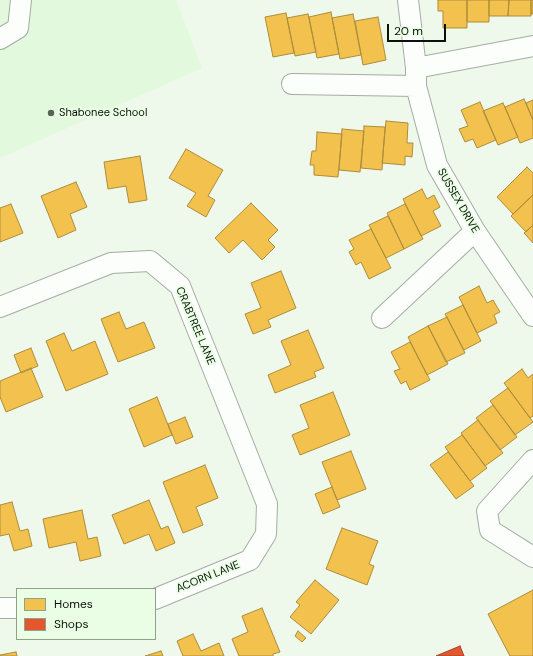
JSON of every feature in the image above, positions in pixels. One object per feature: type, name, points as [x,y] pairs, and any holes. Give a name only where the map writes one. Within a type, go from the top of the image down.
[{"type":"street","points":[[0,39],[18,28],[21,0]]},
{"type":"street","name":"SUSSEX DRIVE","points":[[408,0],[416,77],[437,165],[475,231],[533,316]]},
{"type":"street","points":[[292,84],[416,77],[533,46]]},
{"type":"street","points":[[382,318],[475,231]]},
{"type":"street","name":"CRABTREE LANE","points":[[0,307],[111,263],[150,261],[180,286],[267,504]]},
{"type":"street","points":[[533,460],[487,511],[490,530],[533,557]]},
{"type":"street","name":"ACORN LANE","points":[[156,599],[250,560],[266,534],[267,504]]},
{"type":"street","points":[[0,608],[16,608]]},
{"type":"shaded area","name":"Shabonee School","points":[[0,0],[176,0],[202,68],[0,158]]},
{"type":"building: Homes","points":[[438,0],[467,0],[467,28],[443,28],[443,11],[438,11]]},
{"type":"building: Homes","points":[[467,0],[489,0],[489,22],[467,22]]},
{"type":"building: Homes","points":[[489,0],[509,0],[508,16],[489,16]]},
{"type":"building: Homes","points":[[509,0],[531,0],[531,16],[508,16]]},
{"type":"building: Homes","points":[[531,0],[533,0],[533,14],[531,14]]},
{"type":"building: Homes","points":[[331,12],[339,54],[317,58],[309,17]]},
{"type":"building: Homes","points":[[286,13],[294,53],[273,57],[265,17]]},
{"type":"building: Homes","points":[[308,14],[316,52],[295,56],[287,18]]},
{"type":"building: Homes","points":[[353,14],[361,55],[340,59],[332,18]]},
{"type":"building: Homes","points":[[378,17],[386,60],[363,65],[355,21]]},
{"type":"building: Homes","points":[[524,99],[533,120],[533,138],[520,143],[505,107]]},
{"type":"building: Homes","points":[[533,100],[533,120],[526,103]]},
{"type":"building: Homes","points":[[480,102],[496,140],[477,148],[473,139],[465,142],[459,129],[468,126],[461,110]]},
{"type":"building: Homes","points":[[503,103],[518,137],[498,145],[483,111]]},
{"type":"building: Homes","points":[[386,121],[408,123],[407,143],[413,143],[412,157],[405,156],[405,165],[382,163]]},
{"type":"building: Homes","points":[[364,126],[385,127],[382,170],[361,168]]},
{"type":"building: Homes","points":[[342,129],[364,131],[360,172],[339,170]]},
{"type":"building: Homes","points":[[317,132],[342,134],[338,177],[314,175],[314,165],[310,165],[312,151],[316,151]]},
{"type":"building: Homes","points":[[186,149],[223,170],[208,196],[215,200],[206,217],[187,206],[196,193],[169,178]]},
{"type":"building: Homes","points":[[140,156],[147,200],[129,203],[126,186],[108,189],[104,162]]},
{"type":"building: Homes","points":[[527,167],[533,173],[533,195],[513,214],[497,197]]},
{"type":"building: Homes","points":[[76,182],[87,207],[70,214],[76,230],[58,238],[41,196]]},
{"type":"building: Homes","points":[[422,189],[427,199],[434,195],[440,207],[433,211],[441,226],[421,236],[403,199]]},
{"type":"building: Homes","points":[[533,195],[533,225],[526,232],[511,216]]},
{"type":"building: Homes","points":[[251,203],[278,230],[268,240],[275,247],[262,260],[243,240],[229,253],[215,238]]},
{"type":"building: Homes","points":[[11,204],[23,233],[0,242],[0,208]]},
{"type":"building: Homes","points":[[405,204],[423,239],[404,249],[387,213]]},
{"type":"building: Homes","points":[[388,216],[404,249],[386,258],[369,225]]},
{"type":"building: Homes","points":[[533,225],[533,243],[524,233]]},
{"type":"building: Homes","points":[[371,229],[391,268],[369,279],[361,262],[356,265],[349,252],[354,249],[349,240]]},
{"type":"building: Homes","points":[[281,271],[296,308],[268,320],[271,327],[253,334],[245,314],[261,308],[251,283]]},
{"type":"building: Homes","points":[[479,286],[487,303],[493,300],[500,312],[494,315],[497,323],[477,333],[459,297]]},
{"type":"building: Homes","points":[[463,305],[481,341],[464,350],[445,314]]},
{"type":"building: Homes","points":[[119,312],[126,329],[144,322],[155,348],[118,362],[101,319]]},
{"type":"building: Homes","points":[[447,317],[465,353],[446,362],[428,326]]},
{"type":"building: Homes","points":[[428,326],[448,364],[427,375],[408,337]]},
{"type":"building: Homes","points":[[308,330],[324,368],[314,372],[316,377],[275,393],[268,375],[291,365],[281,341]]},
{"type":"building: Homes","points":[[64,333],[72,351],[95,341],[108,374],[66,391],[46,341]]},
{"type":"building: Homes","points":[[410,342],[430,380],[410,390],[406,381],[401,384],[394,371],[400,369],[391,352]]},
{"type":"building: Homes","points":[[31,348],[38,366],[21,373],[14,355]]},
{"type":"building: Homes","points":[[31,368],[43,397],[6,412],[0,397],[0,381]]},
{"type":"building: Homes","points":[[522,369],[528,378],[533,374],[533,416],[530,418],[504,383]]},
{"type":"building: Homes","points":[[508,388],[533,422],[515,435],[490,401]]},
{"type":"building: Homes","points":[[333,392],[350,435],[300,455],[292,435],[309,428],[300,405]]},
{"type":"building: Homes","points":[[157,397],[172,435],[144,447],[129,409]]},
{"type":"building: Homes","points":[[493,405],[517,437],[500,450],[476,418]]},
{"type":"building: Homes","points":[[185,417],[193,437],[176,444],[168,424]]},
{"type":"building: Homes","points":[[478,420],[503,453],[485,466],[461,433]]},
{"type":"building: Homes","points":[[462,435],[487,468],[470,481],[445,447]]},
{"type":"building: Homes","points":[[351,451],[366,489],[337,500],[322,462]]},
{"type":"building: Homes","points":[[448,452],[474,486],[456,499],[430,465]]},
{"type":"building: Homes","points":[[205,465],[218,498],[196,507],[203,525],[183,533],[163,482]]},
{"type":"building: Homes","points":[[332,487],[340,507],[323,514],[315,494]]},
{"type":"building: Homes","points":[[149,500],[161,529],[168,526],[175,543],[156,551],[149,534],[124,544],[112,515]]},
{"type":"building: Homes","points":[[12,502],[20,531],[28,529],[32,546],[14,551],[9,534],[0,536],[0,505]]},
{"type":"building: Homes","points":[[82,510],[88,539],[97,537],[101,556],[80,561],[76,542],[49,548],[43,519]]},
{"type":"building: Homes","points":[[342,528],[378,541],[369,564],[374,566],[367,585],[326,569]]},
{"type":"building: Homes","points":[[315,580],[339,600],[311,634],[290,617],[300,605],[296,602]]},
{"type":"building: Homes","points":[[533,590],[533,656],[510,656],[488,614]]},
{"type":"building: Homes","points":[[262,608],[280,652],[273,654],[273,656],[239,656],[232,639],[248,632],[242,616]]},
{"type":"building: Homes","points":[[298,631],[306,638],[302,642],[295,636]]},
{"type":"building: Homes","points":[[193,634],[201,651],[219,643],[224,656],[183,656],[177,641]]},
{"type":"building: Homes","points":[[161,651],[163,656],[145,656]]},
{"type":"building: Homes","points":[[16,652],[17,656],[0,656],[0,655]]},
{"type":"building: Shops","points":[[460,646],[464,656],[436,656]]},
{"type":"place","name":"Shabonee School","points":[[51,113]]}]
